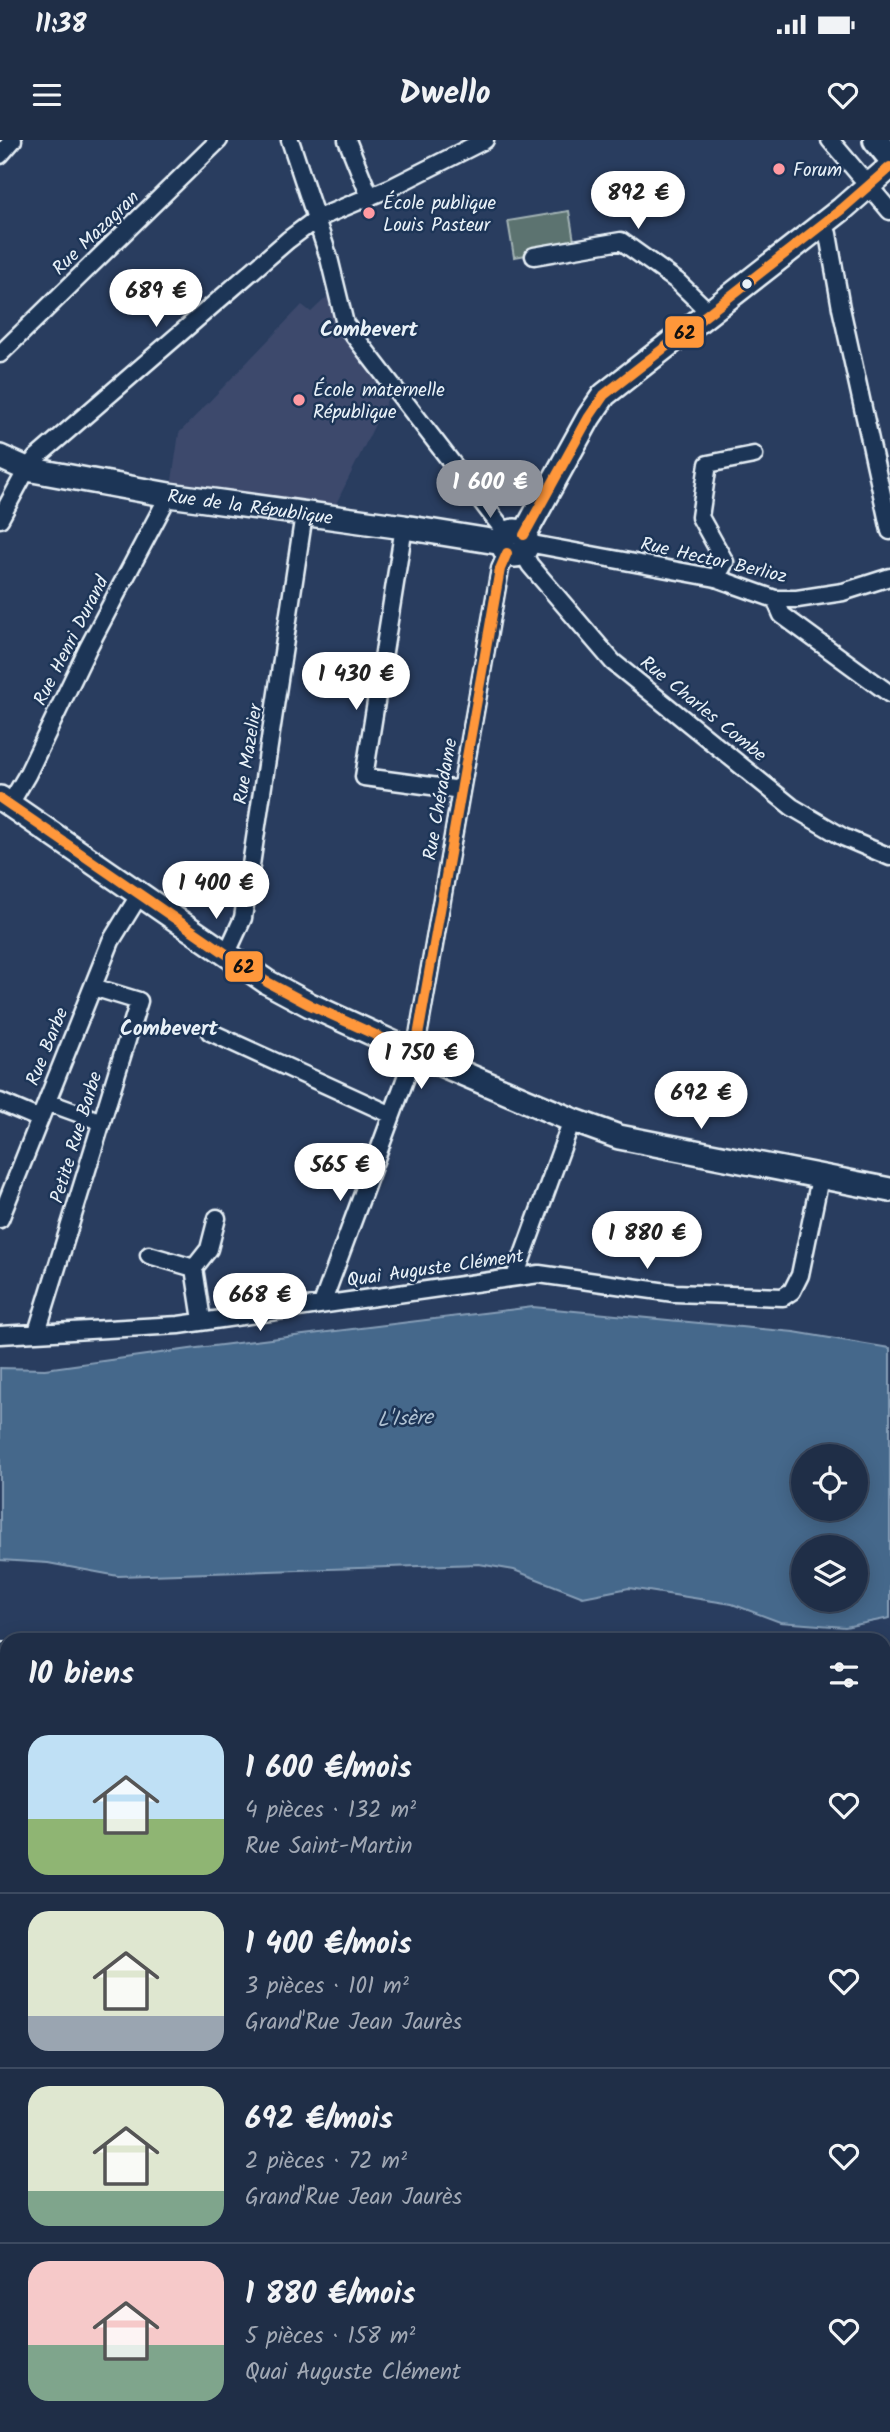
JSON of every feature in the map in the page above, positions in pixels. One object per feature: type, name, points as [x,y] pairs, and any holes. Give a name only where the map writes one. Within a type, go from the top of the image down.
[{"type":"main road","points":[[876,140],[890,157]]},
{"type":"street","points":[[0,155],[13,140]]},
{"type":"street","name":"Rue Mazagran","points":[[0,354],[219,140]]},
{"type":"street","name":"Rue Charles Combe","points":[[290,140],[329,258],[345,324],[530,565],[614,662],[792,807],[843,837],[890,857]]},
{"type":"street","points":[[347,140],[370,197]]},
{"type":"street","points":[[0,519],[27,469],[36,458],[316,219],[370,197],[485,140]]},
{"type":"street","points":[[830,140],[890,211]]},
{"type":"street","points":[[515,543],[604,396],[824,224],[890,167]]},
{"type":"street","points":[[824,224],[890,531]]},
{"type":"street","points":[[534,256],[621,241],[677,281],[710,313]]},
{"type":"street","points":[[716,578],[725,562],[700,517],[708,464],[754,455]]},
{"type":"street","name":"Rue de la République","points":[[0,457],[27,469],[169,495],[515,543]]},
{"type":"street","name":"Rue Henri Durand","points":[[5,801],[27,775],[88,648],[169,495]]},
{"type":"street","name":"Rue Mazelier","points":[[226,955],[243,918],[304,514]]},
{"type":"street","points":[[404,527],[364,777],[461,790]]},
{"type":"street","name":"Rue Hector Berlioz","points":[[515,543],[716,578],[775,599],[797,599],[844,592],[890,577]]},
{"type":"street","name":"Rue Chéradame","points":[[322,1304],[415,1053],[500,569],[515,543]]},
{"type":"street","points":[[775,599],[782,615],[890,694]]},
{"type":"street","points":[[5,801],[267,982],[310,1005],[415,1053],[572,1120],[619,1137],[890,1190]]},
{"type":"street","name":"Rue Barbe","points":[[0,1219],[111,941],[140,894]]},
{"type":"street","name":"Petite Rue Barbe","points":[[37,1332],[139,1001],[93,987]]},
{"type":"street","points":[[210,1032],[392,1115]]},
{"type":"street","points":[[0,1102],[40,1119]]},
{"type":"street","points":[[47,1102],[102,1122]]},
{"type":"street","points":[[515,1277],[572,1120]]},
{"type":"street","name":"Quai Auguste Clément","points":[[0,1335],[179,1325],[202,1320],[234,1319],[539,1274],[674,1293],[783,1297],[792,1291],[800,1275],[820,1178]]},
{"type":"street","points":[[202,1320],[194,1268],[209,1248],[216,1218]]},
{"type":"street","points":[[149,1255],[194,1268]]},
{"type":"shaded area","name":"École maternelle République","points":[[330,294],[337,313],[335,323],[390,394],[333,510],[171,487],[179,433],[302,305],[311,312]]},
{"type":"green space","points":[[569,211],[575,247],[514,257],[508,221]]},
{"type":"water","name":"L'Isère","points":[[533,1307],[794,1332],[890,1348],[890,1618],[845,1627],[780,1622],[732,1604],[629,1588],[583,1597],[514,1570],[479,1564],[118,1576],[48,1563],[0,1560],[0,1368],[45,1369]]},
{"type":"transit line","name":"62","points":[[524,535],[589,417],[604,395],[842,209],[890,167]]},
{"type":"transit line","name":"62","points":[[415,1053],[500,569],[507,553]]},
{"type":"transit line","name":"62","points":[[0,798],[267,982],[310,1005],[415,1053]]},
{"type":"place","name":"Forum","points":[[779,169]]},
{"type":"place","name":"École publique Louis Pasteur","points":[[369,213]]},
{"type":"place","name":"École maternelle République","points":[[299,400]]},
{"type":"district","name":"Combevert","points":[[369,329]]},
{"type":"district","name":"Combevert","points":[[169,1028]]}]
